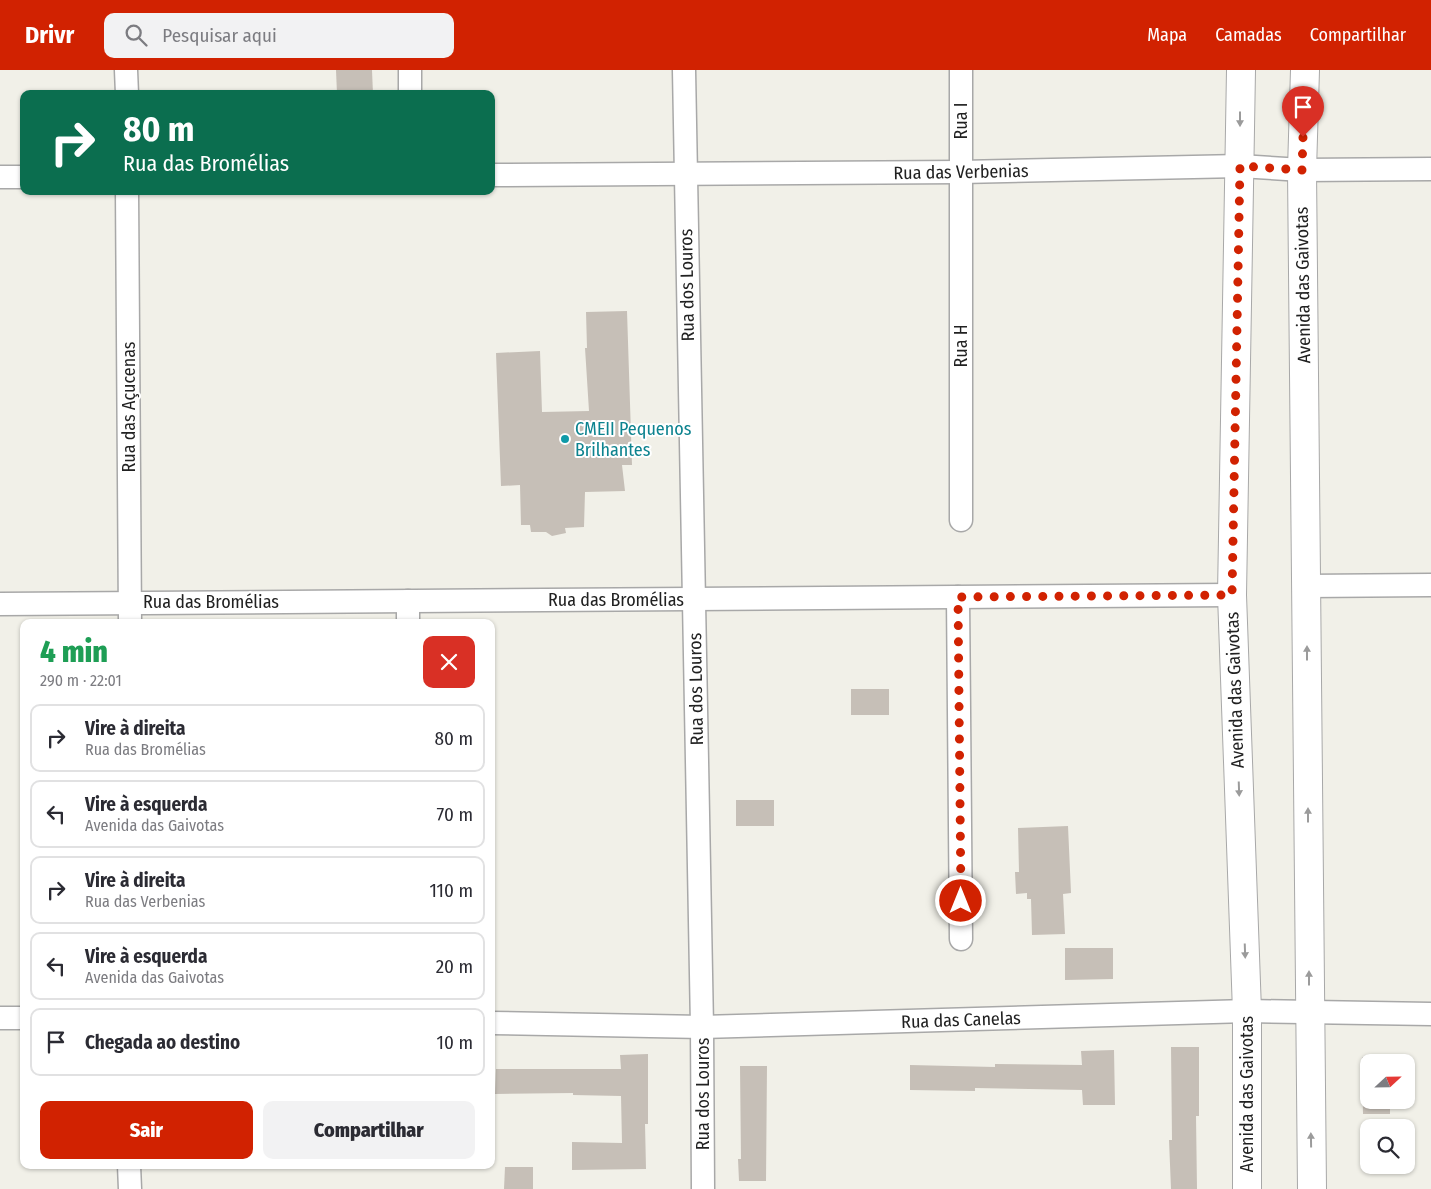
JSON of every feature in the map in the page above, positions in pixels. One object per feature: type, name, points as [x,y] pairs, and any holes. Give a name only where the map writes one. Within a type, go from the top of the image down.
[{"type":"street","points":[[126,70],[127,90]]},
{"type":"street","points":[[410,70],[410,90]]},
{"type":"street","name":"Rua dos Louros","points":[[684,70],[684,174],[694,599],[703,1189]]},
{"type":"street","name":"Rua I","points":[[961,70],[961,172]]},
{"type":"street","name":"Avenida das Gaivotas","points":[[1241,70],[1232,595],[1247,1012],[1247,1189]]},
{"type":"street","name":"Avenida das Gaivotas","points":[[1305,70],[1302,170],[1312,1189]]},
{"type":"street","name":"Rua das Verbenias","points":[[495,176],[961,172],[1240,166],[1302,170],[1431,169]]},
{"type":"street","name":"Rua H","points":[[961,172],[961,520]]},
{"type":"street","points":[[0,177],[20,177]]},
{"type":"street","name":"Rua das Açucenas","points":[[127,195],[130,613]]},
{"type":"street","points":[[1306,586],[1431,584]]},
{"type":"street","name":"Rua das Bromélias","points":[[0,604],[130,613],[408,612],[694,599],[1232,595]]},
{"type":"street","points":[[958,597],[961,939]]},
{"type":"street","name":"Rua das Canelas","points":[[495,1023],[702,1027],[1247,1012],[1431,1014]]},
{"type":"street","points":[[0,1018],[20,1018]]},
{"type":"street","points":[[129,1169],[130,1189]]},
{"type":"building","points":[[336,70],[372,70],[373,90],[337,90]]},
{"type":"building","name":"CMEII Pequenos Brilhantes","points":[[627,311],[632,465],[622,465],[625,491],[585,492],[584,527],[565,528],[566,533],[552,536],[546,532],[531,532],[530,525],[521,525],[520,485],[501,486],[496,353],[540,351],[542,412],[589,411],[585,348],[587,348],[586,312]]},
{"type":"building","points":[[851,689],[889,689],[889,715],[851,715]]},
{"type":"building","points":[[736,800],[774,800],[774,826],[736,826]]},
{"type":"building","points":[[1068,826],[1071,893],[1063,894],[1065,934],[1032,935],[1031,899],[1027,899],[1027,893],[1016,894],[1015,872],[1019,872],[1018,828]]},
{"type":"building","points":[[1065,948],[1113,948],[1113,979],[1065,980]]},
{"type":"building","points":[[1171,1047],[1199,1047],[1199,1116],[1196,1116],[1197,1189],[1171,1189],[1169,1140],[1172,1140]]},
{"type":"building","points":[[1114,1050],[1115,1105],[1083,1105],[1082,1090],[975,1088],[975,1091],[910,1090],[910,1065],[995,1067],[995,1064],[1082,1065],[1081,1051]]},
{"type":"building","points":[[648,1054],[648,1124],[645,1124],[646,1169],[572,1170],[572,1142],[622,1143],[621,1096],[573,1095],[573,1093],[495,1094],[496,1069],[621,1069],[620,1055]]},
{"type":"building","points":[[740,1066],[767,1066],[766,1181],[739,1181],[738,1159],[741,1159]]},
{"type":"building","points":[[1363,1109],[1390,1109],[1390,1114],[1363,1114]]},
{"type":"building","points":[[505,1167],[533,1167],[533,1189],[504,1189]]},
{"type":"place","name":"CMEII Pequenos Brilhantes","points":[[565,439]]},
{"type":"route","points":[[961,901],[958,597],[1232,595],[1240,166],[1302,170],[1303,137]]}]
